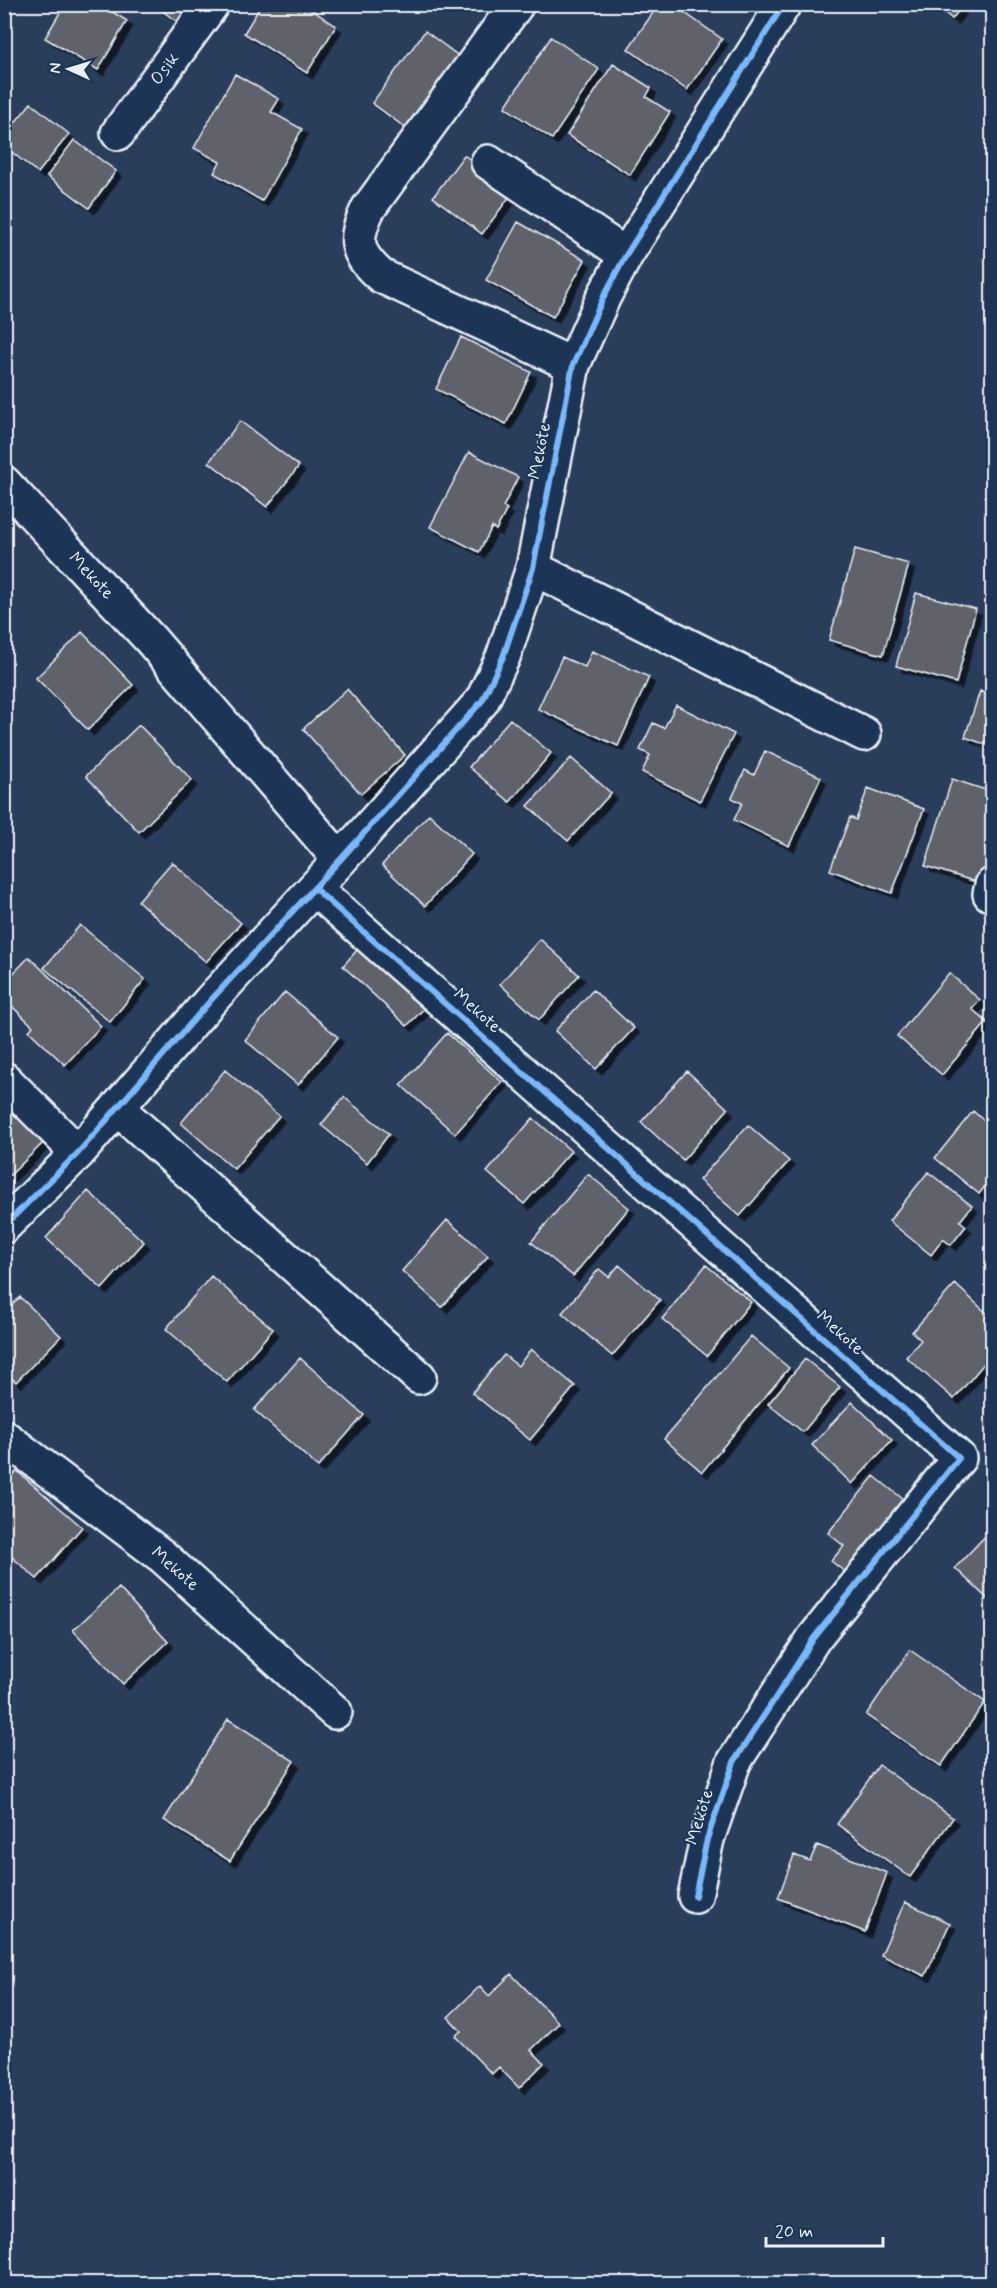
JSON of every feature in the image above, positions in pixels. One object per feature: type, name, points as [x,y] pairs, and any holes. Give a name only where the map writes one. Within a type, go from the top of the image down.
[{"type":"street","name":"Osik","points":[[118,133],[212,4]]},
{"type":"street","points":[[517,4],[368,209],[360,225],[357,242],[365,262],[381,276],[573,364]]},
{"type":"street","name":"Mekote","points":[[4,1226],[78,1154],[211,1000],[482,701],[503,657],[533,568],[573,364],[626,255],[784,4]]},
{"type":"street","points":[[488,162],[626,255]]},
{"type":"street","name":"Mekote","points":[[4,483],[151,640],[340,860]]},
{"type":"street","points":[[533,568],[864,734]]},
{"type":"street","name":"Mekote","points":[[314,888],[958,1458],[814,1638],[734,1762],[707,1839],[695,1896]]},
{"type":"street","points":[[4,1079],[78,1154]]},
{"type":"street","points":[[117,1108],[419,1377]]},
{"type":"street","name":"Mekote","points":[[4,1437],[162,1556],[335,1712]]},
{"type":"building","points":[[65,4],[100,4],[127,21],[98,70],[45,38]]},
{"type":"building","points":[[153,4],[198,4],[183,26]]},
{"type":"building","points":[[262,4],[303,4],[336,26],[307,73],[244,33]]},
{"type":"building","points":[[659,4],[672,4],[722,39],[687,90],[628,49]]},
{"type":"building","points":[[935,4],[964,4],[952,19]]},
{"type":"building","points":[[425,31],[464,60],[411,132],[372,103]]},
{"type":"building","points":[[551,37],[599,69],[552,139],[505,107]]},
{"type":"building","points":[[613,64],[651,88],[646,97],[670,112],[630,175],[567,135]]},
{"type":"building","points":[[235,74],[279,99],[271,112],[302,129],[262,201],[214,173],[220,162],[194,148]]},
{"type":"building","points":[[31,103],[69,134],[38,173],[4,146],[4,136]]},
{"type":"building","points":[[74,140],[116,171],[89,208],[47,176]]},
{"type":"building","points":[[464,155],[513,192],[482,234],[433,197]]},
{"type":"building","points":[[518,222],[585,260],[553,317],[486,280]]},
{"type":"building","points":[[461,337],[531,372],[506,424],[436,389]]},
{"type":"building","points":[[240,421],[299,466],[267,507],[209,462]]},
{"type":"building","points":[[469,452],[518,477],[503,507],[507,509],[496,530],[492,527],[479,552],[430,527]]},
{"type":"building","points":[[855,549],[909,564],[883,655],[829,640]]},
{"type":"building","points":[[916,593],[976,609],[956,683],[896,666]]},
{"type":"building","points":[[82,632],[133,685],[88,730],[36,678]]},
{"type":"building","points":[[592,651],[649,677],[618,746],[538,709],[562,657],[585,667]]},
{"type":"building","points":[[347,689],[405,755],[361,794],[303,729]]},
{"type":"building","points":[[980,691],[992,696],[992,747],[965,737]]},
{"type":"building","points":[[676,705],[734,734],[700,801],[642,772],[650,755],[640,750],[653,723],[664,728]]},
{"type":"building","points":[[510,719],[551,753],[510,802],[469,767]]},
{"type":"building","points":[[139,725],[192,780],[139,832],[86,776]]},
{"type":"building","points":[[765,751],[821,777],[789,846],[734,820],[742,803],[732,798],[745,770],[754,775]]},
{"type":"building","points":[[571,758],[611,793],[568,841],[528,806]]},
{"type":"building","points":[[952,779],[992,792],[992,863],[986,885],[925,866]]},
{"type":"building","points":[[868,788],[924,809],[892,893],[830,870],[850,817],[856,820]]},
{"type":"building","points":[[429,814],[472,854],[425,906],[382,865]]},
{"type":"building","points":[[172,862],[241,923],[206,962],[138,901]]},
{"type":"building","points":[[80,925],[145,979],[110,1022],[44,968]]},
{"type":"building","points":[[540,939],[579,975],[539,1020],[500,984]]},
{"type":"building","points":[[364,942],[429,1003],[407,1026],[343,966]]},
{"type":"building","points":[[29,957],[101,1026],[65,1065],[29,1031],[33,1026],[4,999],[4,983]]},
{"type":"building","points":[[949,973],[980,1000],[972,1009],[987,1022],[942,1075],[897,1036]]},
{"type":"building","points":[[593,990],[634,1028],[596,1069],[555,1031]]},
{"type":"building","points":[[285,992],[338,1037],[298,1085],[245,1040]]},
{"type":"building","points":[[447,1033],[502,1082],[455,1134],[401,1085]]},
{"type":"building","points":[[225,1070],[279,1116],[234,1169],[181,1123]]},
{"type":"building","points":[[687,1071],[728,1109],[683,1160],[641,1122]]},
{"type":"building","points":[[344,1097],[389,1134],[367,1163],[321,1125]]},
{"type":"building","points":[[4,1104],[43,1143],[4,1181]]},
{"type":"building","points":[[973,1111],[992,1128],[992,1177],[979,1194],[935,1158]]},
{"type":"building","points":[[533,1118],[571,1151],[524,1204],[487,1172]]},
{"type":"building","points":[[748,1125],[789,1161],[740,1216],[699,1180]]},
{"type":"building","points":[[928,1172],[972,1206],[960,1221],[966,1226],[951,1245],[943,1239],[931,1255],[889,1221]]},
{"type":"building","points":[[588,1174],[629,1208],[573,1276],[531,1242]]},
{"type":"building","points":[[88,1191],[144,1242],[102,1289],[46,1238]]},
{"type":"building","points":[[447,1220],[488,1256],[442,1307],[402,1271]]},
{"type":"building","points":[[619,1265],[660,1300],[612,1356],[562,1313],[599,1269],[609,1277]]},
{"type":"building","points":[[706,1265],[751,1302],[707,1356],[662,1319]]},
{"type":"building","points":[[211,1276],[273,1329],[227,1382],[166,1329]]},
{"type":"building","points":[[955,1284],[992,1318],[992,1354],[954,1399],[906,1357],[921,1340],[912,1332]]},
{"type":"building","points":[[20,1297],[61,1336],[16,1382],[4,1371],[4,1313]]},
{"type":"building","points":[[751,1336],[789,1368],[702,1472],[664,1439]]},
{"type":"building","points":[[531,1349],[575,1386],[530,1440],[472,1393],[504,1355],[518,1366]]},
{"type":"building","points":[[300,1358],[364,1415],[318,1467],[254,1410]]},
{"type":"building","points":[[805,1359],[840,1387],[803,1432],[768,1404]]},
{"type":"building","points":[[852,1402],[892,1440],[852,1484],[812,1445]]},
{"type":"building","points":[[17,1471],[82,1527],[37,1579],[4,1550],[4,1485]]},
{"type":"building","points":[[874,1476],[913,1507],[855,1580],[831,1561],[844,1546],[828,1533]]},
{"type":"building","points":[[992,1529],[992,1603],[955,1568]]},
{"type":"building","points":[[119,1588],[168,1642],[123,1684],[73,1630]]},
{"type":"building","points":[[910,1650],[985,1702],[941,1766],[866,1715]]},
{"type":"building","points":[[228,1719],[294,1761],[230,1861],[164,1820]]},
{"type":"building","points":[[879,1765],[953,1818],[910,1877],[837,1824]]},
{"type":"building","points":[[817,1845],[887,1873],[865,1932],[778,1898],[794,1855],[810,1861]]},
{"type":"building","points":[[905,1902],[950,1923],[925,1976],[881,1955]]},
{"type":"building","points":[[511,1974],[559,2023],[531,2050],[544,2063],[519,2088],[499,2067],[492,2074],[455,2036],[461,2031],[448,2017],[480,1986],[489,1996]]},
{"type":"cycle path","points":[[4,1226],[78,1153],[211,1000],[482,701],[503,657],[533,568],[573,365],[604,296],[626,255],[784,4]]},
{"type":"cycle path","points":[[314,888],[959,1458],[814,1638],[734,1762],[707,1839],[695,1896]]}]
